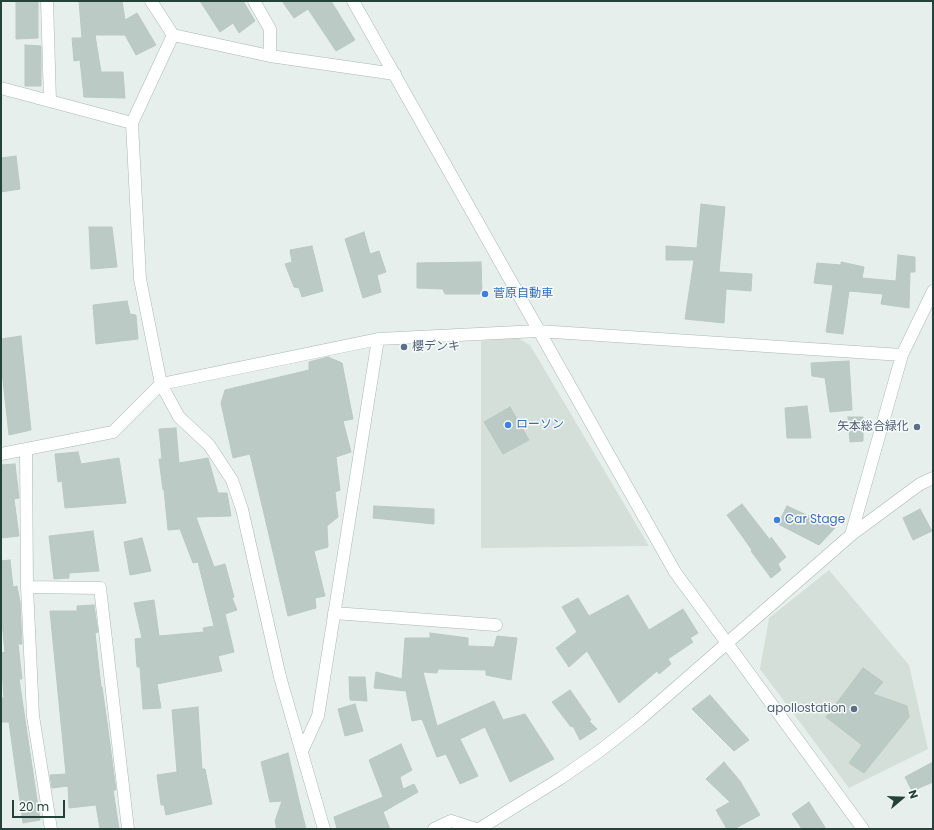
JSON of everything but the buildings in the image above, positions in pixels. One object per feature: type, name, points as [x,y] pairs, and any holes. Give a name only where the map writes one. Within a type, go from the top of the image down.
[{"type":"street","points":[[47,1],[50,101]]},
{"type":"street","points":[[150,1],[173,34],[270,56],[395,74]]},
{"type":"street","points":[[254,1],[270,29],[270,56]]},
{"type":"street","points":[[353,1],[675,572],[863,829]]},
{"type":"street","points":[[173,34],[132,123],[140,278],[160,384],[179,417],[210,445],[232,480],[242,509],[280,677],[324,829]]},
{"type":"street","points":[[1,88],[132,123]]},
{"type":"street","points":[[851,535],[902,355],[933,291]]},
{"type":"street","points":[[1,454],[113,432],[160,384],[378,338],[538,331],[902,355]]},
{"type":"street","points":[[302,751],[318,716],[378,338]]},
{"type":"street","points":[[26,449],[27,587],[33,716],[47,828]]},
{"type":"street","points":[[434,829],[451,821],[478,829],[561,778],[601,750],[639,720],[851,535],[920,484],[933,478]]},
{"type":"street","points":[[27,587],[100,588],[128,829]]},
{"type":"street","points":[[334,612],[496,625]]},
{"type":"shaded area","points":[[516,337],[530,345],[649,546],[481,548],[481,341]]},
{"type":"shaded area","name":"apollostation","points":[[829,570],[909,665],[928,749],[849,788],[760,669],[769,618]]},
{"type":"place","name":"菅原自動車","points":[[485,294]]},
{"type":"place","name":"櫻デンキ","points":[[404,347]]},
{"type":"place","name":"ローソン","points":[[508,425]]},
{"type":"place","name":"矢本総合緑化","points":[[917,427]]},
{"type":"place","name":"Car Stage","points":[[777,520]]},
{"type":"place","name":"apollostation","points":[[854,709]]}]
